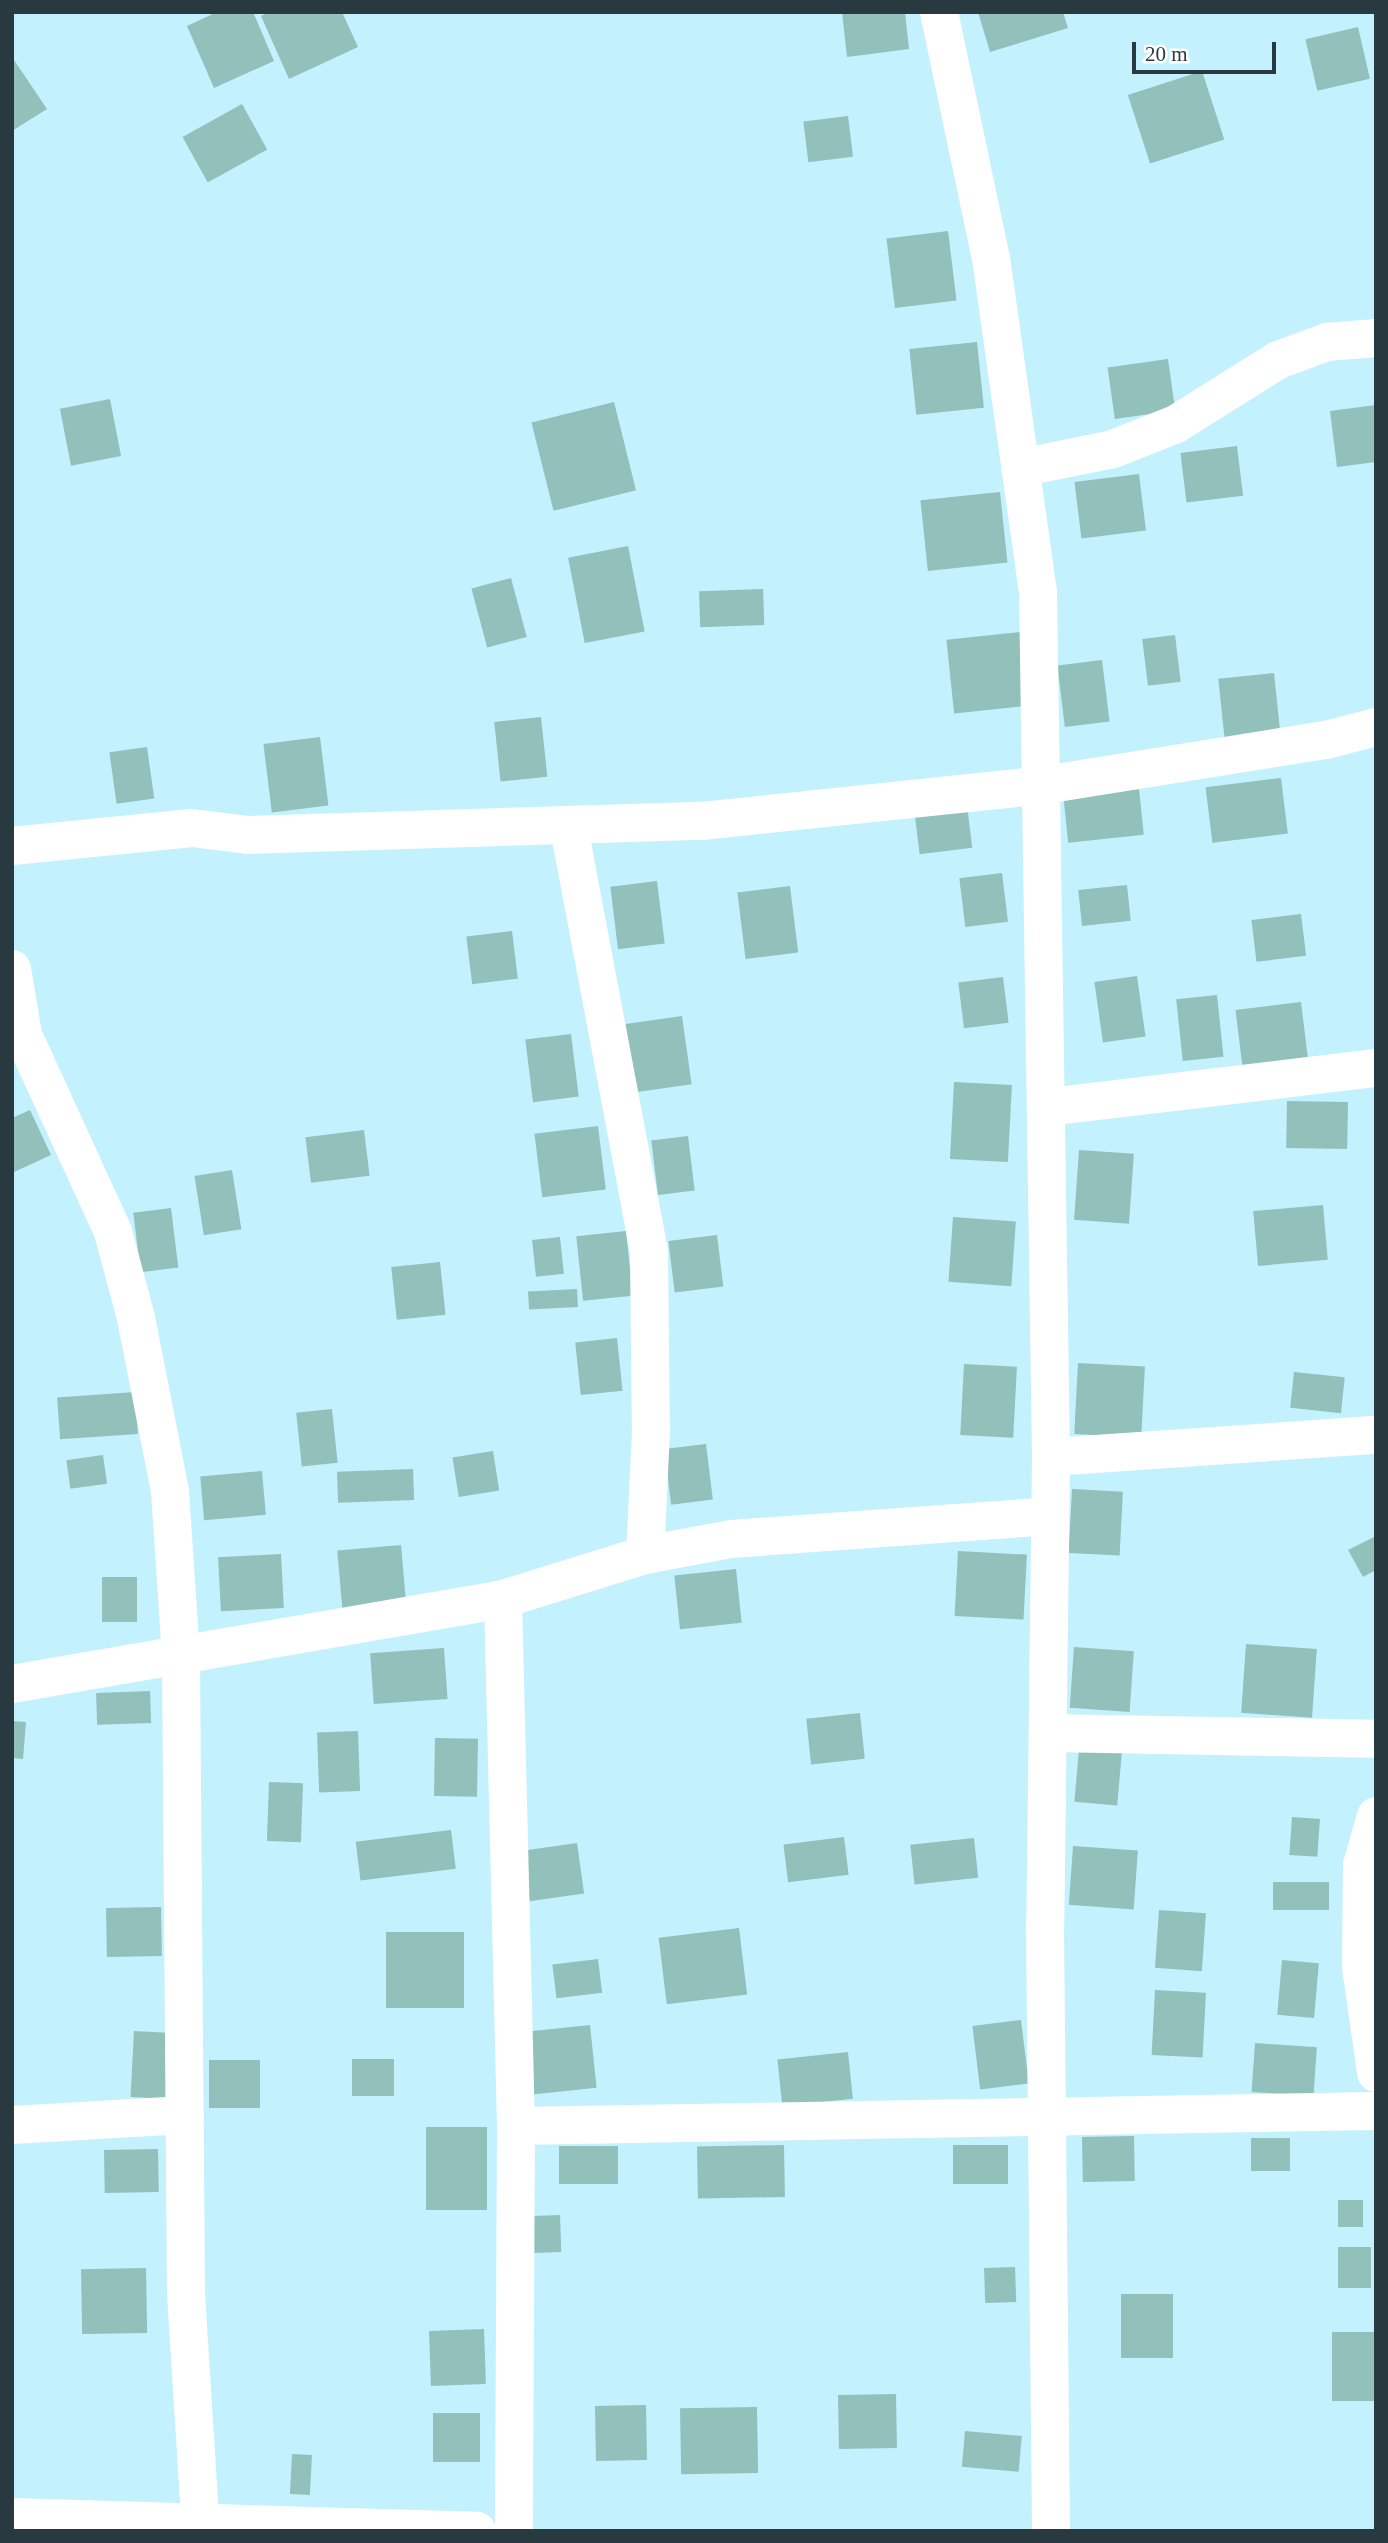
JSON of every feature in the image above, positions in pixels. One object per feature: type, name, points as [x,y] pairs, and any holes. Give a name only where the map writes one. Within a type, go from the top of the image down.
[{"type":"street","points":[[939,12],[991,258],[1038,591],[1044,785],[1051,1457],[1048,1733],[1051,2531]]},
{"type":"street","points":[[1020,468],[1113,449],[1176,424],[1278,360],[1327,342],[1376,338]]},
{"type":"street","points":[[12,846],[192,828],[248,835],[569,828],[702,821],[1044,785],[1326,740],[1376,727]]},
{"type":"street","points":[[569,828],[649,1253],[651,1430],[645,1555]]},
{"type":"street","points":[[12,969],[23,1035],[113,1232],[136,1318],[170,1491],[181,1658],[186,2294],[201,2527]]},
{"type":"street","points":[[1048,1107],[1376,1068]]},
{"type":"street","points":[[1051,1457],[1376,1435]]},
{"type":"street","points":[[12,1684],[181,1658],[503,1599],[645,1555],[731,1539],[1049,1516]]},
{"type":"street","points":[[503,1599],[516,2126],[514,2531]]},
{"type":"street","points":[[1048,1733],[1376,1740]]},
{"type":"street","points":[[1376,1816],[1362,1865],[1360,1967],[1376,2073]]},
{"type":"street","points":[[516,2126],[1376,2111]]},
{"type":"street","points":[[12,2125],[185,2115]]},
{"type":"street","points":[[12,2517],[201,2527],[477,2531]]},
{"type":"building","points":[[217,12],[253,12],[274,61],[214,88],[187,26]]},
{"type":"building","points":[[269,12],[342,12],[358,47],[289,79],[261,16]]},
{"type":"building","points":[[842,12],[905,12],[909,49],[847,57]]},
{"type":"building","points":[[978,12],[1063,12],[1068,28],[990,52]]},
{"type":"building","points":[[1358,27],[1370,79],[1317,91],[1305,39]]},
{"type":"building","points":[[12,57],[47,109],[12,131]]},
{"type":"building","points":[[1202,71],[1224,139],[1150,164],[1128,95]]},
{"type":"building","points":[[242,104],[267,149],[208,182],[183,137]]},
{"type":"building","points":[[848,116],[853,157],[808,162],[803,121]]},
{"type":"building","points":[[948,231],[957,300],[895,308],[886,239]]},
{"type":"building","points":[[977,342],[984,408],[916,415],[909,349]]},
{"type":"building","points":[[1168,359],[1175,410],[1115,419],[1108,367]]},
{"type":"building","points":[[110,399],[121,456],[71,466],[60,409]]},
{"type":"building","points":[[614,402],[636,490],[554,511],[532,423]]},
{"type":"building","points":[[1376,405],[1376,462],[1337,467],[1330,411]]},
{"type":"building","points":[[1237,446],[1243,496],[1187,503],[1180,453]]},
{"type":"building","points":[[1139,474],[1146,531],[1081,538],[1074,482]]},
{"type":"building","points":[[1000,492],[1007,563],[928,571],[920,500]]},
{"type":"building","points":[[628,546],[645,631],[585,643],[568,558]]},
{"type":"building","points":[[511,578],[527,637],[487,648],[471,589]]},
{"type":"building","points":[[763,589],[764,625],[700,627],[699,591]]},
{"type":"building","points":[[1021,632],[1029,706],[954,713],[946,640]]},
{"type":"building","points":[[1175,635],[1181,682],[1148,686],[1142,639]]},
{"type":"building","points":[[1102,660],[1110,722],[1065,727],[1057,665]]},
{"type":"building","points":[[1274,673],[1281,737],[1225,743],[1218,679]]},
{"type":"building","points":[[541,717],[547,777],[501,782],[494,722]]},
{"type":"building","points":[[320,737],[328,805],[272,812],[263,744]]},
{"type":"building","points":[[147,747],[154,798],[117,804],[109,752]]},
{"type":"building","points":[[1281,778],[1288,834],[1212,843],[1206,787]]},
{"type":"building","points":[[1139,789],[1144,835],[1068,843],[1063,797]]},
{"type":"building","points":[[967,805],[972,848],[920,854],[914,811]]},
{"type":"building","points":[[1002,873],[1008,922],[965,927],[959,878]]},
{"type":"building","points":[[657,881],[665,944],[618,949],[610,887]]},
{"type":"building","points":[[1127,885],[1131,921],[1082,926],[1078,890]]},
{"type":"building","points":[[790,886],[798,953],[746,959],[737,892]]},
{"type":"building","points":[[1301,914],[1306,956],[1256,962],[1251,920]]},
{"type":"building","points":[[512,931],[518,979],[472,984],[466,937]]},
{"type":"building","points":[[1137,976],[1145,1036],[1103,1042],[1094,982]]},
{"type":"building","points":[[1003,977],[1009,1023],[964,1028],[958,982]]},
{"type":"building","points":[[1217,995],[1223,1057],[1183,1061],[1176,999]]},
{"type":"building","points":[[1301,1002],[1308,1062],[1243,1070],[1235,1010]]},
{"type":"building","points":[[682,1016],[692,1084],[635,1092],[626,1024]]},
{"type":"building","points":[[571,1034],[579,1097],[533,1102],[525,1040]]},
{"type":"building","points":[[954,1082],[1012,1085],[1008,1162],[950,1159]]},
{"type":"building","points":[[1287,1101],[1348,1102],[1347,1149],[1286,1148]]},
{"type":"building","points":[[30,1110],[51,1155],[12,1173],[12,1118]]},
{"type":"building","points":[[598,1126],[606,1190],[542,1197],[534,1134]]},
{"type":"building","points":[[364,1130],[370,1176],[311,1183],[305,1137]]},
{"type":"building","points":[[688,1136],[695,1191],[658,1195],[651,1141]]},
{"type":"building","points":[[1079,1150],[1134,1154],[1129,1224],[1074,1220]]},
{"type":"building","points":[[232,1170],[241,1229],[204,1235],[194,1176]]},
{"type":"building","points":[[1323,1205],[1328,1260],[1258,1266],[1253,1211]]},
{"type":"building","points":[[171,1208],[178,1268],[141,1272],[133,1213]]},
{"type":"building","points":[[953,1217],[1016,1221],[1011,1286],[948,1282]]},
{"type":"building","points":[[626,1231],[633,1296],[583,1301],[576,1236]]},
{"type":"building","points":[[717,1235],[723,1287],[675,1293],[668,1241]]},
{"type":"building","points":[[560,1237],[564,1274],[536,1277],[532,1240]]},
{"type":"building","points":[[440,1262],[446,1315],[397,1320],[391,1267]]},
{"type":"building","points":[[577,1289],[578,1307],[529,1310],[528,1292]]},
{"type":"building","points":[[617,1338],[623,1391],[581,1395],[575,1342]]},
{"type":"building","points":[[1078,1363],[1145,1367],[1141,1437],[1074,1434]]},
{"type":"building","points":[[964,1364],[1017,1367],[1013,1438],[960,1435]]},
{"type":"building","points":[[1294,1372],[1345,1377],[1341,1413],[1290,1408]]},
{"type":"building","points":[[135,1392],[138,1434],[60,1439],[57,1397]]},
{"type":"building","points":[[332,1409],[338,1463],[302,1466],[296,1413]]},
{"type":"building","points":[[706,1444],[713,1500],[671,1505],[664,1449]]},
{"type":"building","points":[[493,1451],[499,1491],[459,1497],[453,1457]]},
{"type":"building","points":[[103,1455],[107,1484],[70,1489],[66,1460]]},
{"type":"building","points":[[413,1469],[414,1500],[338,1503],[337,1472]]},
{"type":"building","points":[[262,1471],[266,1515],[204,1520],[200,1476]]},
{"type":"building","points":[[1072,1489],[1123,1492],[1120,1556],[1069,1553]]},
{"type":"building","points":[[1376,1536],[1376,1570],[1363,1577],[1348,1550]]},
{"type":"building","points":[[401,1545],[406,1605],[342,1610],[337,1551]]},
{"type":"building","points":[[958,1551],[1027,1555],[1024,1620],[955,1616]]},
{"type":"building","points":[[281,1554],[284,1608],[221,1611],[218,1557]]},
{"type":"building","points":[[736,1569],[742,1623],[680,1629],[674,1575]]},
{"type":"building","points":[[102,1577],[137,1577],[137,1622],[102,1622]]},
{"type":"building","points":[[1246,1644],[1317,1649],[1312,1718],[1241,1713]]},
{"type":"building","points":[[1074,1647],[1134,1651],[1130,1712],[1070,1708]]},
{"type":"building","points":[[444,1648],[448,1699],[374,1704],[370,1653]]},
{"type":"building","points":[[150,1691],[151,1723],[97,1725],[96,1693]]},
{"type":"building","points":[[860,1713],[865,1759],[811,1764],[806,1719]]},
{"type":"building","points":[[12,1721],[26,1722],[23,1759],[12,1758]]},
{"type":"building","points":[[358,1731],[360,1791],[319,1792],[317,1732]]},
{"type":"building","points":[[435,1738],[478,1739],[477,1797],[434,1796]]},
{"type":"building","points":[[1079,1749],[1122,1753],[1117,1806],[1074,1802]]},
{"type":"building","points":[[269,1782],[303,1783],[301,1842],[267,1841]]},
{"type":"building","points":[[1292,1817],[1320,1819],[1317,1857],[1289,1855]]},
{"type":"building","points":[[451,1830],[456,1869],[360,1880],[356,1842]]},
{"type":"building","points":[[844,1837],[849,1875],[788,1882],[783,1844]]},
{"type":"building","points":[[974,1838],[978,1878],[915,1884],[910,1845]]},
{"type":"building","points":[[577,1843],[584,1894],[530,1901],[523,1851]]},
{"type":"building","points":[[1073,1846],[1138,1851],[1134,1909],[1069,1905]]},
{"type":"building","points":[[1273,1882],[1329,1882],[1329,1910],[1273,1910]]},
{"type":"building","points":[[161,1907],[162,1956],[107,1957],[106,1908]]},
{"type":"building","points":[[1159,1910],[1206,1913],[1202,1971],[1155,1968]]},
{"type":"building","points":[[739,1928],[747,1995],[667,2004],[659,1938]]},
{"type":"building","points":[[386,1932],[464,1932],[464,2008],[386,2008]]},
{"type":"building","points":[[598,1959],[602,1993],[556,1998],[552,1965]]},
{"type":"building","points":[[1282,1960],[1319,1963],[1314,2018],[1277,2015]]},
{"type":"building","points":[[1155,1990],[1206,1993],[1203,2058],[1152,2055]]},
{"type":"building","points":[[1021,2020],[1029,2084],[980,2089],[972,2026]]},
{"type":"building","points":[[590,2025],[597,2088],[530,2095],[523,2032]]},
{"type":"building","points":[[134,2031],[172,2033],[168,2099],[131,2097]]},
{"type":"building","points":[[1255,2043],[1317,2047],[1313,2096],[1252,2092]]},
{"type":"building","points":[[848,2052],[853,2099],[782,2106],[777,2059]]},
{"type":"building","points":[[352,2059],[394,2059],[394,2096],[352,2096]]},
{"type":"building","points":[[209,2060],[260,2060],[260,2108],[209,2108]]},
{"type":"building","points":[[426,2127],[487,2127],[487,2210],[426,2210]]},
{"type":"building","points":[[1134,2136],[1135,2181],[1083,2182],[1082,2137]]},
{"type":"building","points":[[1251,2138],[1290,2138],[1290,2171],[1251,2171]]},
{"type":"building","points":[[784,2145],[785,2197],[698,2199],[697,2147]]},
{"type":"building","points":[[953,2145],[1008,2145],[1008,2184],[953,2184]]},
{"type":"building","points":[[559,2146],[618,2146],[618,2184],[559,2184]]},
{"type":"building","points":[[158,2149],[159,2192],[105,2193],[104,2150]]},
{"type":"building","points":[[1338,2200],[1363,2200],[1363,2227],[1338,2227]]},
{"type":"building","points":[[560,2215],[561,2252],[534,2253],[533,2216]]},
{"type":"building","points":[[1338,2247],[1371,2247],[1371,2288],[1338,2288]]},
{"type":"building","points":[[1015,2267],[1016,2302],[985,2303],[984,2268]]},
{"type":"building","points":[[146,2268],[147,2333],[82,2334],[81,2269]]},
{"type":"building","points":[[1121,2294],[1173,2294],[1173,2358],[1121,2358]]},
{"type":"building","points":[[484,2329],[486,2384],[431,2386],[429,2331]]},
{"type":"building","points":[[1332,2332],[1375,2332],[1375,2401],[1332,2401]]},
{"type":"building","points":[[896,2394],[897,2448],[839,2449],[838,2395]]},
{"type":"building","points":[[646,2405],[647,2460],[596,2461],[595,2406]]},
{"type":"building","points":[[757,2407],[758,2473],[681,2474],[680,2408]]},
{"type":"building","points":[[433,2413],[480,2413],[480,2462],[433,2462]]},
{"type":"building","points":[[965,2431],[1022,2436],[1019,2472],[962,2467]]},
{"type":"building","points":[[292,2454],[312,2455],[310,2495],[290,2494]]}]
